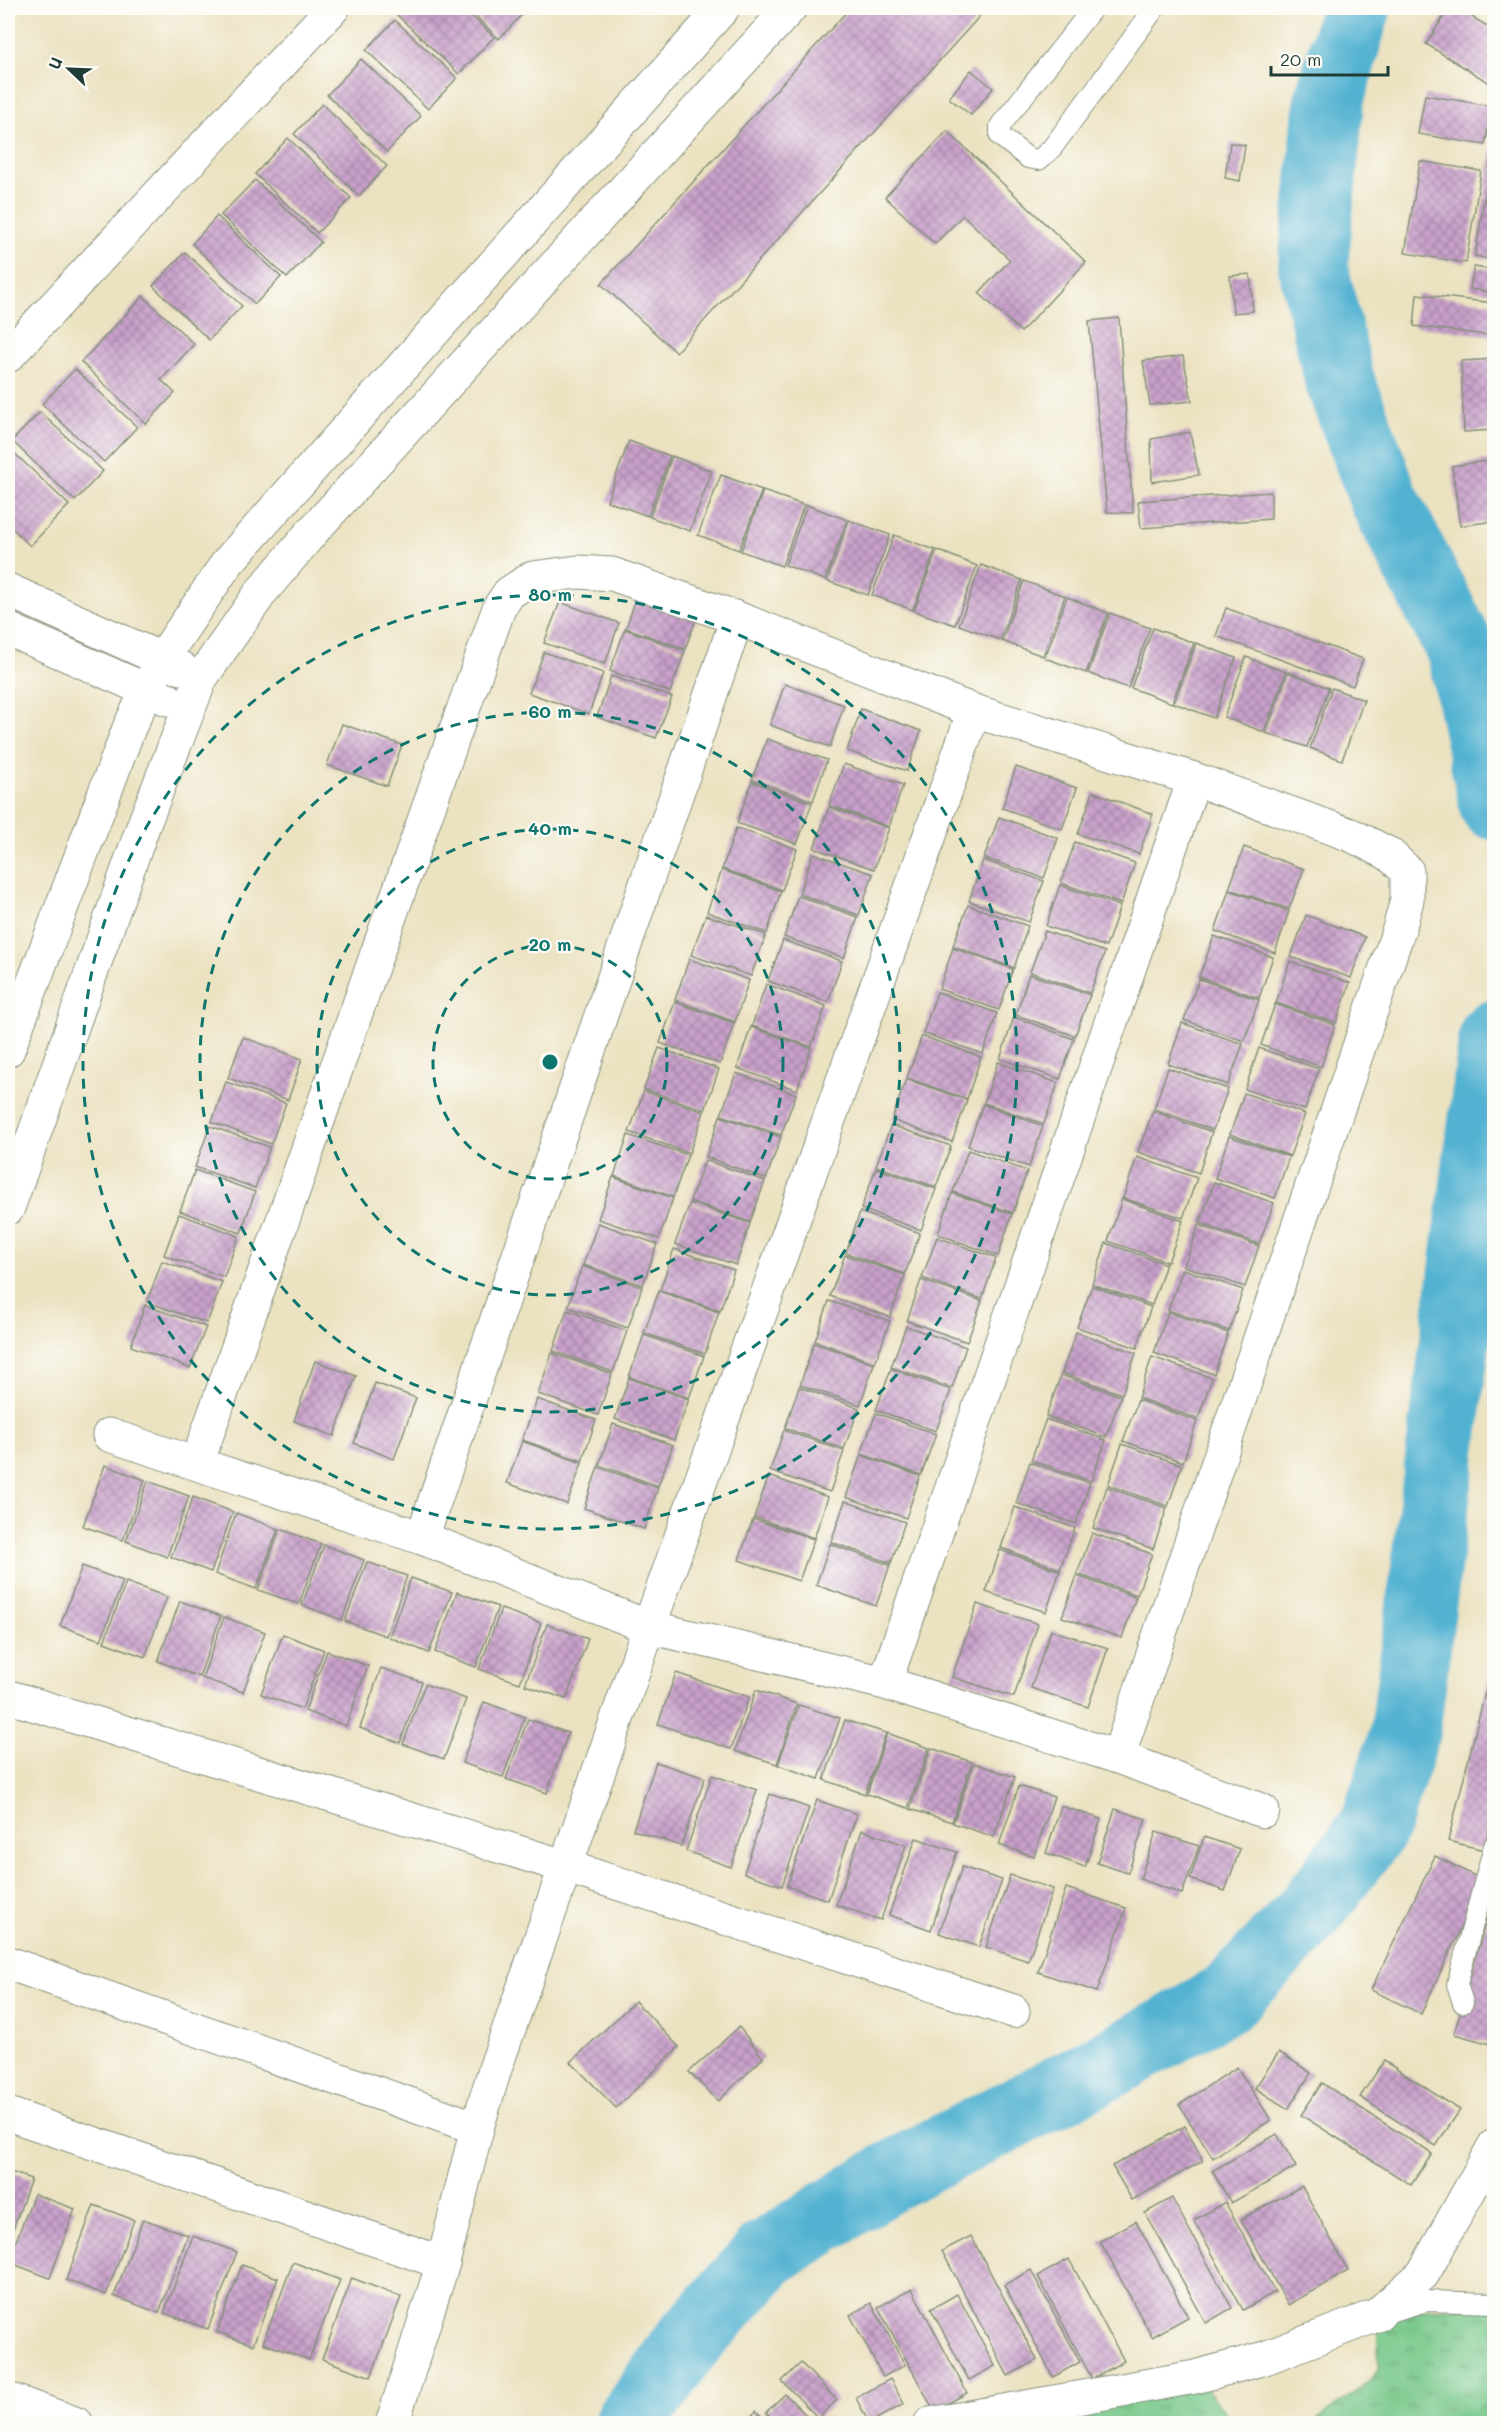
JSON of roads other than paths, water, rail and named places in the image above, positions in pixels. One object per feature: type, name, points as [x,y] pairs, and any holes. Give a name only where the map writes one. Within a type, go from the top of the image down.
[{"type":"street","points":[[8,356],[333,8]]},
{"type":"street","points":[[8,1050],[129,729],[162,659],[227,563],[723,8]]},
{"type":"street","points":[[8,1208],[144,824],[195,692],[262,591],[312,532],[790,8]]},
{"type":"street","points":[[645,94],[681,127]]},
{"type":"street","points":[[197,1463],[499,608],[509,593],[532,579],[595,571],[612,574],[737,618],[974,711],[1194,779],[1374,845],[1407,871],[1407,900],[1399,929],[1118,1756]]},
{"type":"street","points":[[8,590],[162,659],[195,692]]},
{"type":"street","points":[[422,1538],[737,618]]},
{"type":"street","points":[[8,629],[147,691],[195,692]]},
{"type":"street","points":[[392,2424],[443,2262],[477,2128],[649,1627],[974,711]]},
{"type":"street","points":[[885,1683],[1194,779]]},
{"type":"street","points":[[109,1435],[422,1538],[649,1627],[885,1683],[1118,1756],[1263,1811]]},
{"type":"street","points":[[13,1698],[567,1867],[1013,2011]]},
{"type":"street","points":[[8,1963],[477,2128]]},
{"type":"street","points":[[8,2114],[443,2262]]},
{"type":"street","points":[[930,2424],[1195,2377],[1265,2358],[1377,2315],[1423,2274],[1494,2146]]},
{"type":"street","points":[[8,2398],[77,2424]]},
{"type":"lane","points":[[1093,8],[1000,126],[1000,136],[1032,160],[1039,160],[1052,148],[1155,8]]},
{"type":"lane","points":[[1463,2003],[1457,1984],[1494,1846]]},
{"type":"lane","points":[[1377,2315],[1427,2301],[1494,2303]]},
{"type":"waterway","points":[[1356,8],[1329,101],[1313,266],[1339,379],[1384,499],[1462,652],[1494,805]]},
{"type":"waterway","points":[[629,2424],[687,2343],[768,2253],[895,2174],[1095,2072],[1227,1998],[1306,1916],[1374,1827],[1405,1733],[1494,1035]]}]
